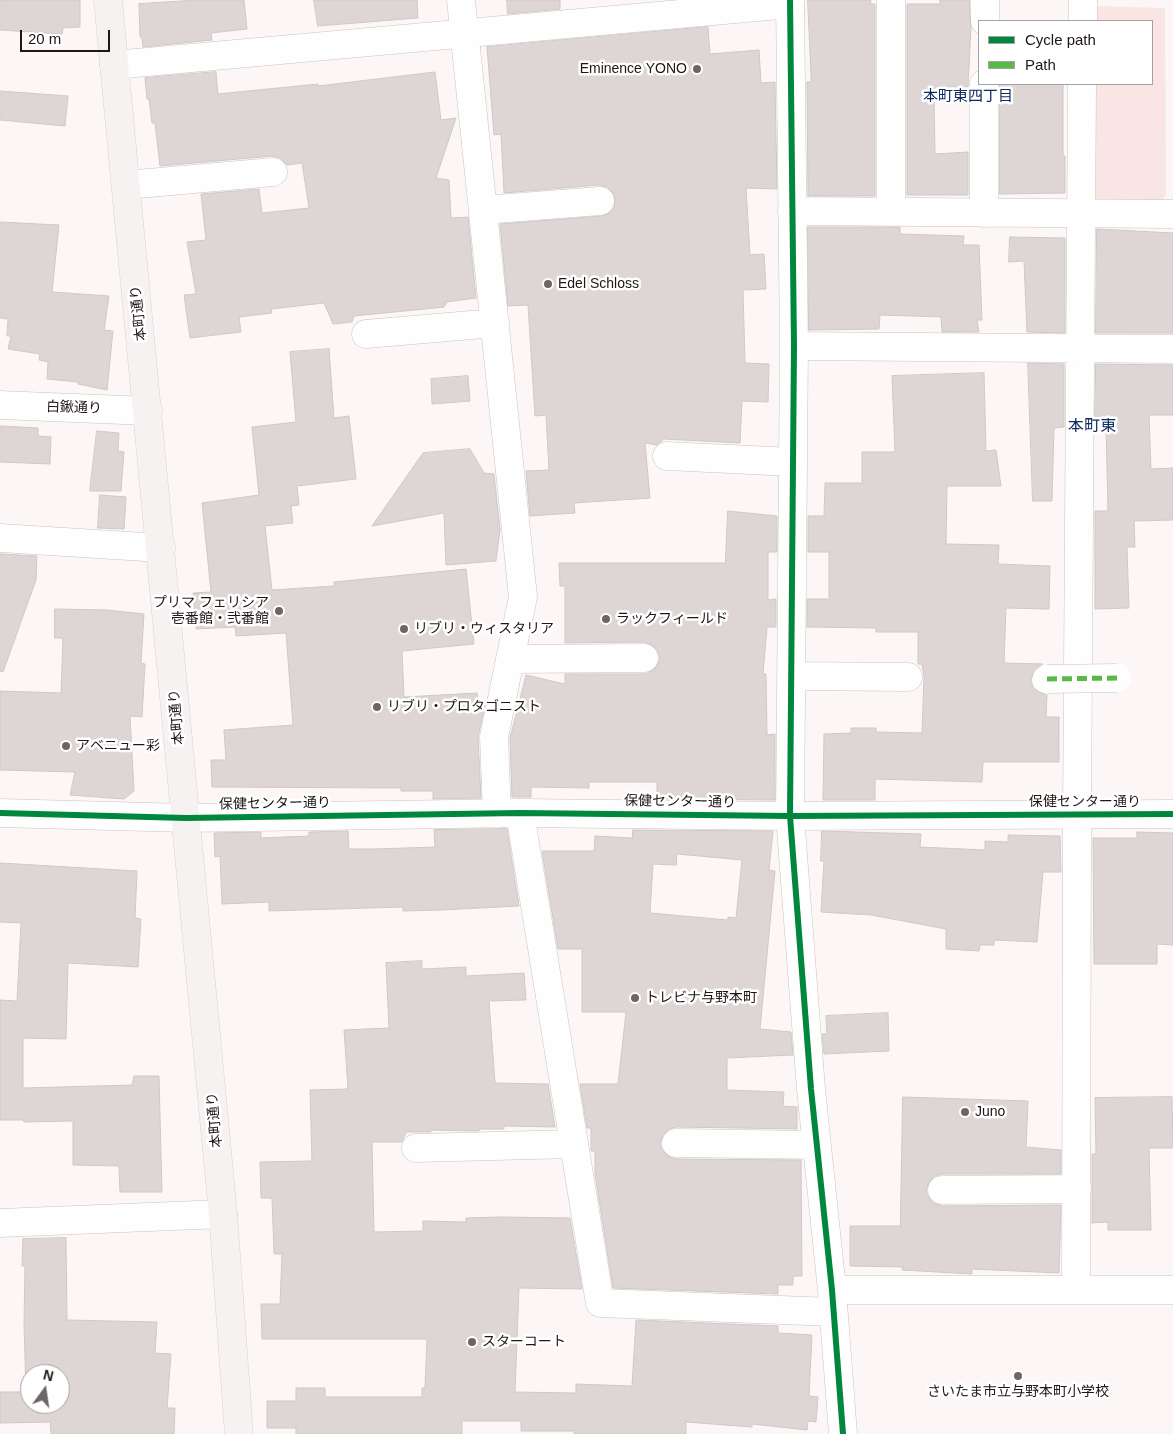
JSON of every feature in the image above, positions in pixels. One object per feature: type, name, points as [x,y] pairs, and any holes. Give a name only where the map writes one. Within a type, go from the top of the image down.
[{"type":"main road","name":"本町通り","points":[[108,0],[224,1214],[239,1434]]},
{"type":"street","points":[[461,0],[524,597],[494,737],[573,1144],[600,1303],[833,1301],[1076,1290],[1173,1290]]},
{"type":"street","points":[[891,0],[891,212]]},
{"type":"street","points":[[985,0],[985,20]]},
{"type":"street","points":[[1083,0],[1083,20]]},
{"type":"street","points":[[114,65],[790,2],[794,346],[790,816],[843,1434]]},
{"type":"street","points":[[984,85],[984,213]]},
{"type":"street","points":[[1076,1290],[1082,85]]},
{"type":"street","points":[[126,185],[273,172]]},
{"type":"street","points":[[483,210],[600,201]]},
{"type":"street","points":[[792,211],[1173,214]]},
{"type":"street","points":[[366,334],[495,323]]},
{"type":"street","points":[[794,346],[1173,349]]},
{"type":"street","name":"白鍬通り","points":[[0,405],[148,410]]},
{"type":"street","points":[[667,456],[793,462]]},
{"type":"street","points":[[0,538],[161,548]]},
{"type":"street","points":[[510,659],[644,658]]},
{"type":"street","points":[[791,676],[908,677]]},
{"type":"street","points":[[1048,679],[1117,678]]},
{"type":"street","name":"保健センター通り","points":[[0,813],[186,818],[508,814],[790,816],[1173,814]]},
{"type":"street","points":[[676,1143],[817,1145]]},
{"type":"street","points":[[416,1148],[573,1144]]},
{"type":"street","points":[[942,1190],[1076,1189]]},
{"type":"street","points":[[0,1223],[224,1214]]},
{"type":"shaded area","points":[[1090,6],[1165,8],[1166,195],[1158,206],[1096,204],[1089,198],[1090,85],[1153,85],[1153,20],[1090,20]]},
{"type":"building","points":[[0,0],[80,0],[80,27],[63,28],[62,34],[0,30]]},
{"type":"building","points":[[198,0],[244,0],[247,29],[211,33],[212,40],[143,47],[142,37],[140,37],[139,4]]},
{"type":"building","points":[[314,0],[417,0],[418,18],[318,26]]},
{"type":"building","points":[[507,0],[560,0],[560,9],[508,14]]},
{"type":"building","points":[[808,0],[871,0],[870,4],[875,4],[875,196],[808,196],[807,82],[811,82]]},
{"type":"building","points":[[940,0],[969,0],[971,28],[968,87],[935,87],[934,91],[935,154],[968,152],[968,195],[907,195],[907,4],[940,4]]},
{"type":"building","points":[[708,27],[710,54],[759,50],[761,83],[775,82],[777,189],[746,188],[750,255],[764,254],[766,289],[743,290],[745,363],[769,364],[768,402],[742,401],[740,443],[664,439],[657,445],[645,443],[650,498],[574,503],[575,513],[530,516],[526,471],[549,470],[546,415],[535,416],[528,305],[508,306],[500,224],[602,216],[608,214],[614,208],[615,199],[613,193],[607,187],[599,185],[504,193],[501,134],[494,135],[487,47]]},
{"type":"building","points":[[216,72],[218,94],[318,84],[318,86],[435,72],[441,120],[456,118],[436,178],[449,180],[451,218],[468,217],[476,298],[447,302],[444,307],[354,316],[352,322],[333,324],[324,303],[271,309],[272,313],[239,317],[241,332],[190,338],[184,295],[196,294],[187,242],[206,240],[201,194],[259,189],[262,213],[309,208],[302,163],[287,165],[280,158],[272,156],[160,166],[155,123],[152,123],[145,78]]},
{"type":"building","points":[[1000,85],[1063,85],[1065,193],[1000,194]]},
{"type":"building","points":[[0,91],[68,96],[65,126],[0,120]]},
{"type":"building","points":[[0,222],[59,225],[52,292],[109,296],[104,330],[113,331],[107,390],[78,384],[78,382],[47,379],[48,362],[39,360],[40,354],[8,349],[11,336],[7,336],[8,319],[0,318]]},
{"type":"building","points":[[808,227],[900,227],[900,234],[964,236],[963,245],[979,245],[982,320],[977,320],[979,332],[942,332],[941,317],[880,315],[879,329],[809,330]]},
{"type":"building","points":[[1097,229],[1173,233],[1173,333],[1096,333]]},
{"type":"building","points":[[1010,237],[1065,238],[1065,333],[1027,332],[1024,261],[1009,262]]},
{"type":"building","points":[[329,349],[334,418],[349,416],[356,479],[297,486],[299,505],[291,506],[293,523],[265,526],[272,590],[334,586],[334,582],[466,569],[474,644],[402,651],[404,697],[477,693],[478,704],[485,705],[478,737],[481,798],[433,799],[433,791],[401,791],[401,788],[212,787],[211,760],[226,760],[224,730],[293,725],[286,633],[236,636],[235,627],[196,629],[193,593],[211,592],[202,503],[259,495],[252,427],[296,422],[290,352]]},
{"type":"building","points":[[1028,363],[1064,364],[1064,427],[1054,428],[1052,501],[1033,501]]},
{"type":"building","points":[[1096,364],[1173,365],[1173,415],[1149,415],[1151,469],[1173,468],[1173,520],[1134,521],[1135,547],[1127,547],[1129,608],[1095,609],[1095,511],[1108,511],[1106,427],[1095,427]]},
{"type":"building","points":[[984,373],[986,451],[996,450],[1001,486],[947,486],[946,544],[999,545],[998,564],[1050,566],[1049,609],[1006,608],[1004,663],[1043,664],[1034,671],[1031,680],[1033,687],[1047,695],[1046,717],[1059,717],[1059,762],[983,762],[982,782],[875,779],[875,800],[823,800],[824,734],[851,733],[851,728],[876,728],[876,732],[922,733],[924,677],[922,664],[918,664],[918,632],[876,632],[876,628],[807,627],[807,599],[829,599],[829,552],[808,552],[808,516],[824,516],[825,483],[862,483],[862,452],[895,452],[892,376]]},
{"type":"building","points":[[468,376],[470,401],[432,404],[431,379]]},
{"type":"building","points":[[0,426],[38,428],[38,436],[51,437],[50,464],[0,462]]},
{"type":"building","points":[[97,431],[119,433],[118,451],[124,452],[121,491],[90,491]]},
{"type":"building","points":[[470,449],[484,473],[494,474],[500,530],[496,561],[446,565],[444,513],[372,526],[423,453]]},
{"type":"building","points":[[100,495],[126,497],[124,529],[98,528]]},
{"type":"building","points":[[728,511],[777,516],[777,552],[768,552],[768,600],[776,599],[776,627],[767,627],[763,674],[766,674],[767,735],[775,734],[775,800],[657,799],[657,782],[589,782],[589,788],[531,787],[531,797],[512,797],[510,738],[526,675],[565,684],[565,674],[645,674],[657,666],[660,658],[657,650],[652,645],[644,642],[565,643],[565,586],[560,586],[559,563],[725,563]]},
{"type":"building","points":[[0,554],[37,556],[36,580],[3,672],[0,671]]},
{"type":"building","points":[[55,609],[107,610],[144,614],[141,663],[145,664],[142,717],[130,716],[134,791],[124,799],[70,795],[75,772],[0,770],[0,691],[61,693],[63,638],[55,638]]},
{"type":"building","points":[[507,829],[519,906],[403,911],[403,907],[269,911],[269,902],[222,904],[220,856],[215,857],[214,833],[261,832],[261,838],[309,836],[309,832],[348,831],[349,849],[374,849],[435,847],[434,830]]},
{"type":"building","points":[[633,830],[773,831],[769,870],[775,871],[760,1029],[791,1032],[793,1055],[727,1058],[727,1090],[784,1092],[783,1106],[797,1107],[797,1129],[676,1127],[669,1129],[663,1135],[660,1143],[662,1150],[668,1156],[676,1159],[801,1160],[802,1276],[793,1276],[793,1285],[778,1285],[778,1294],[613,1288],[595,1174],[595,1151],[591,1151],[591,1128],[587,1128],[580,1084],[618,1084],[626,1012],[582,1012],[582,949],[558,949],[542,851],[594,851],[595,836],[632,838]],"holes":[[[677,854],[742,860],[736,918],[728,917],[728,920],[650,913],[653,864],[676,865]]]},
{"type":"building","points":[[822,831],[921,834],[920,847],[985,850],[985,841],[1008,842],[1008,835],[1060,836],[1061,872],[1043,872],[1037,942],[994,940],[994,945],[980,945],[979,951],[946,949],[946,929],[871,915],[821,912],[824,861],[821,861]]},
{"type":"building","points":[[1137,832],[1173,833],[1173,945],[1157,944],[1157,964],[1094,964],[1093,838],[1137,838]]},
{"type":"building","points":[[0,863],[137,871],[135,918],[141,919],[138,967],[68,963],[66,1039],[23,1038],[23,1088],[132,1085],[134,1076],[159,1076],[162,1192],[120,1192],[119,1166],[73,1165],[73,1121],[24,1122],[23,1120],[0,1120],[0,1000],[17,1001],[21,923],[0,922]]},
{"type":"building","points":[[422,961],[422,969],[466,967],[466,976],[524,973],[526,1000],[489,1001],[495,1083],[548,1084],[555,1127],[504,1126],[504,1129],[479,1129],[479,1131],[431,1130],[431,1132],[406,1132],[402,1142],[372,1142],[374,1232],[423,1231],[423,1221],[466,1222],[466,1218],[500,1217],[570,1218],[582,1289],[519,1288],[515,1392],[576,1393],[576,1384],[632,1386],[636,1320],[778,1326],[778,1333],[812,1335],[809,1396],[818,1397],[816,1422],[808,1421],[807,1430],[752,1424],[752,1427],[686,1422],[686,1434],[574,1434],[574,1431],[521,1431],[521,1421],[462,1421],[462,1434],[296,1434],[296,1428],[267,1428],[267,1401],[296,1401],[296,1388],[325,1388],[325,1397],[422,1397],[422,1388],[425,1388],[427,1339],[262,1339],[261,1304],[280,1304],[282,1254],[274,1254],[272,1198],[261,1198],[260,1162],[312,1161],[310,1090],[348,1089],[344,1030],[389,1028],[386,963]]},
{"type":"building","points":[[888,1013],[889,1051],[824,1054],[822,1034],[827,1034],[826,1016]]},
{"type":"building","points":[[903,1097],[1028,1101],[1026,1147],[1061,1150],[1061,1174],[942,1174],[935,1176],[929,1182],[926,1191],[934,1203],[942,1206],[1061,1205],[1059,1273],[972,1269],[972,1274],[902,1270],[903,1267],[850,1266],[850,1226],[900,1226]]},
{"type":"building","points":[[1172,1097],[1173,1148],[1149,1148],[1151,1230],[1108,1230],[1108,1222],[1092,1223],[1092,1154],[1096,1154],[1095,1098]]},
{"type":"building","points":[[66,1238],[67,1320],[157,1322],[155,1353],[171,1354],[167,1408],[175,1408],[174,1434],[51,1434],[50,1422],[0,1423],[0,1392],[20,1392],[20,1414],[70,1414],[70,1364],[25,1364],[25,1266],[22,1266],[23,1239]]},
{"type":"marked path","points":[[1047,679],[1117,678]]},
{"type":"cycle path","points":[[790,0],[794,346],[790,816],[811,1089],[832,1290],[843,1434]]},
{"type":"cycle path","points":[[0,813],[186,818],[520,813],[790,816],[1173,814]]},
{"type":"place","name":"Eminence YONO","points":[[697,69]]},
{"type":"place","name":"Edel Schloss","points":[[548,284]]},
{"type":"place","name":"プリマ フェリシア 壱番館・弐番館","points":[[279,611]]},
{"type":"place","name":"ラックフィールド","points":[[606,619]]},
{"type":"place","name":"リブリ・ウィスタリア","points":[[404,629]]},
{"type":"place","name":"リブリ・プロタゴニスト","points":[[377,707]]},
{"type":"place","name":"アベニュー彩","points":[[66,746]]},
{"type":"place","name":"トレビナ与野本町","points":[[635,998]]},
{"type":"place","name":"Juno","points":[[965,1112]]},
{"type":"place","name":"スターコート","points":[[472,1342]]},
{"type":"place","name":"さいたま市立与野本町小学校","points":[[1018,1376]]},
{"type":"district","name":"本町東四丁目","points":[[968,97]]},
{"type":"district","name":"本町東","points":[[1092,427]]}]
